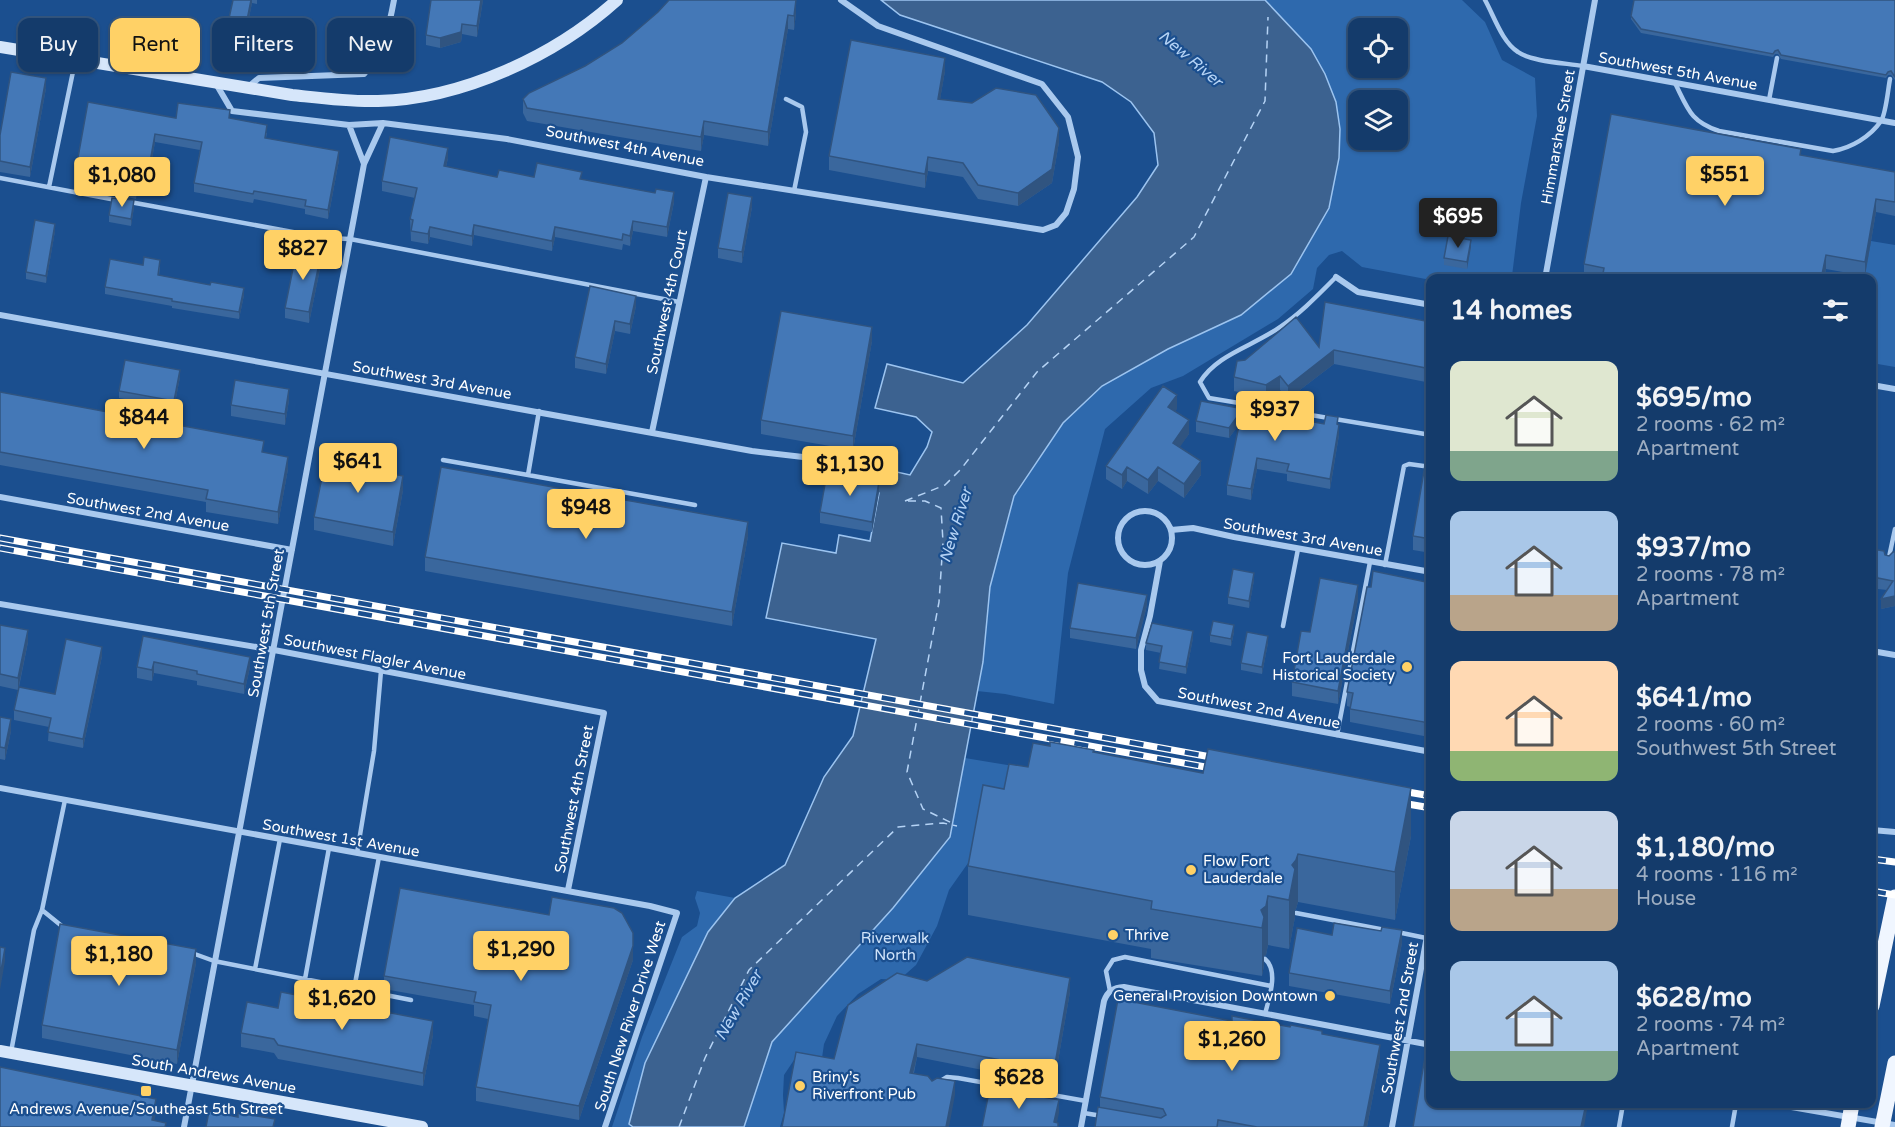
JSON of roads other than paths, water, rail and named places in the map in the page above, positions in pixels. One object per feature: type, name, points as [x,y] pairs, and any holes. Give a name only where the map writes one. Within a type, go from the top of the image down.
[{"type":"main road","points":[[98,63],[338,100],[380,101],[422,96],[466,85],[516,67],[562,42],[617,0]]},
{"type":"main road","points":[[0,47],[18,50]]},
{"type":"main road","points":[[1876,987],[1895,897]]},
{"type":"main road","name":"South Andrews Avenue","points":[[5,1052],[422,1127]]},
{"type":"main road","points":[[1887,1125],[1894,1068]]},
{"type":"street","points":[[248,87],[259,78],[363,74],[375,62],[388,34],[394,0]]},
{"type":"street","name":"Southwest 4th Avenue","points":[[215,82],[232,111],[349,125],[383,123],[507,139],[706,177],[794,191],[1043,230],[1056,225],[1066,213],[1074,189],[1078,157],[1068,117],[1042,84],[878,26],[841,0]]},
{"type":"street","name":"Himmarshee Street","points":[[1546,274],[1595,0]]},
{"type":"street","name":"Southwest 5th Avenue","points":[[1583,66],[1895,123]]},
{"type":"street","name":"Southwest 5th Street","points":[[184,1127],[364,164],[383,123]]},
{"type":"street","points":[[349,125],[364,164]]},
{"type":"street","name":"Southwest 4th Court","points":[[652,432],[706,177]]},
{"type":"street","points":[[1336,277],[1358,292],[1426,303]]},
{"type":"street","name":"Southwest 3rd Avenue","points":[[0,315],[752,451],[829,460],[860,459]]},
{"type":"street","points":[[1876,386],[1895,389]]},
{"type":"street","name":"Southwest 2nd Avenue","points":[[0,497],[292,550]]},
{"type":"street","points":[[1143,511],[1160,516],[1171,530],[1171,547],[1160,561],[1143,566],[1127,559],[1121,552],[1118,534],[1126,518],[1143,511]]},
{"type":"street","name":"Southwest 3rd Avenue","points":[[1171,530],[1193,528],[1426,571]]},
{"type":"street","name":"Southwest 2nd Avenue","points":[[1160,561],[1141,650],[1141,670],[1145,686],[1158,701],[1426,751]]},
{"type":"street","name":"Southwest Flagler Avenue","points":[[0,604],[274,650],[604,713]]},
{"type":"street","points":[[1876,652],[1895,655]]},
{"type":"street","name":"Southwest 4th Street","points":[[568,890],[604,713]]},
{"type":"street","name":"Southwest 1st Avenue","points":[[0,788],[568,890],[650,906],[677,914]]},
{"type":"street","points":[[1876,830],[1895,831]]},
{"type":"street","name":"South New River Drive West","points":[[605,1127],[677,914]]},
{"type":"street","name":"Southwest 2nd Street","points":[[1392,1127],[1426,938]]},
{"type":"street","points":[[1081,1127],[1104,1001],[1110,991],[1124,987],[1426,1044]]},
{"type":"street","points":[[1799,1108],[1887,1125]]},
{"type":"lane","name":"Southwest 5th Avenue","points":[[1485,0],[1506,40],[1518,52],[1531,58],[1583,66]]},
{"type":"lane","points":[[1769,100],[1777,58]]},
{"type":"lane","points":[[49,188],[73,72]]},
{"type":"lane","points":[[1675,83],[1691,114],[1702,125],[1731,133],[1833,151],[1847,149],[1860,141],[1882,120],[1890,79]]},
{"type":"lane","points":[[786,99],[802,107],[806,132],[794,191]]},
{"type":"lane","points":[[0,178],[325,238],[350,239],[679,302]]},
{"type":"lane","points":[[1336,277],[1303,310],[1279,328],[1216,363],[1206,372],[1200,382],[1209,398],[1426,434]]},
{"type":"lane","points":[[528,475],[539,411]]},
{"type":"lane","points":[[443,460],[695,505]]},
{"type":"lane","points":[[1385,564],[1404,466],[1409,464],[1426,466]]},
{"type":"lane","points":[[1888,562],[1895,529]]},
{"type":"lane","points":[[1282,626],[1298,549]]},
{"type":"lane","points":[[1337,735],[1370,562]]},
{"type":"lane","points":[[357,853],[374,751],[381,670]]},
{"type":"lane","points":[[5,1052],[34,930],[42,910],[65,800]]},
{"type":"lane","points":[[255,969],[280,839]]},
{"type":"lane","points":[[305,979],[329,848]]},
{"type":"lane","points":[[354,989],[380,857]]},
{"type":"lane","points":[[42,910],[62,927],[73,929]]},
{"type":"lane","points":[[1296,913],[1426,938]]},
{"type":"lane","points":[[186,951],[214,961],[411,1000]]},
{"type":"lane","points":[[1110,991],[1106,971],[1113,960],[1125,957],[1271,986]]},
{"type":"lane","points":[[1265,959],[1271,965],[1271,986],[1265,1014]]},
{"type":"lane","points":[[932,1090],[947,1077],[958,1077],[1086,1101]]},
{"type":"lane","points":[[1619,1127],[1622,1108]]},
{"type":"lane","points":[[1732,1127],[1735,1108]]},
{"type":"lane","points":[[1084,1113],[1107,1117]]},
{"type":"water","name":"New River","points":[[881,0],[1265,0],[1311,49],[1325,74],[1336,102],[1340,129],[1339,158],[1329,208],[1291,274],[1241,315],[1168,349],[1102,386],[1063,423],[1014,496],[990,587],[983,662],[950,837],[893,908],[772,1042],[744,1127],[633,1127],[629,1124],[645,1063],[708,932],[735,898],[785,865],[824,777],[853,736],[876,639],[766,618],[782,543],[836,553],[839,535],[870,541],[879,493],[832,484],[838,459],[910,475],[927,447],[932,432],[916,417],[875,408],[887,364],[963,383],[1027,325],[1137,197],[1158,165],[1154,133],[1131,102],[1102,82],[900,15]]},
{"type":"railway","points":[[0,538],[1222,759]]},
{"type":"railway","points":[[0,548],[1222,770]]},
{"type":"railway","points":[[1396,790],[1426,795]]},
{"type":"railway","points":[[1396,802],[1426,807]]},
{"type":"railway","points":[[1876,860],[1895,862]]},
{"type":"railway","points":[[1876,892],[1895,895]]},
{"type":"place","name":"Fort Lauderdale Historical Society","points":[[1407,667]]},
{"type":"place","name":"Flow Fort Lauderdale","points":[[1191,870]]},
{"type":"place","name":"Thrive","points":[[1113,935]]},
{"type":"place","name":"General Provision Downtown","points":[[1330,996]]},
{"type":"place","name":"Briny’s Riverfront Pub","points":[[800,1086]]},
{"type":"place","name":"Andrews Avenue/Southeast 5th Street","points":[[146,1091]]},
{"type":"park label","name":"Riverwalk North","points":[[895,946]]}]
